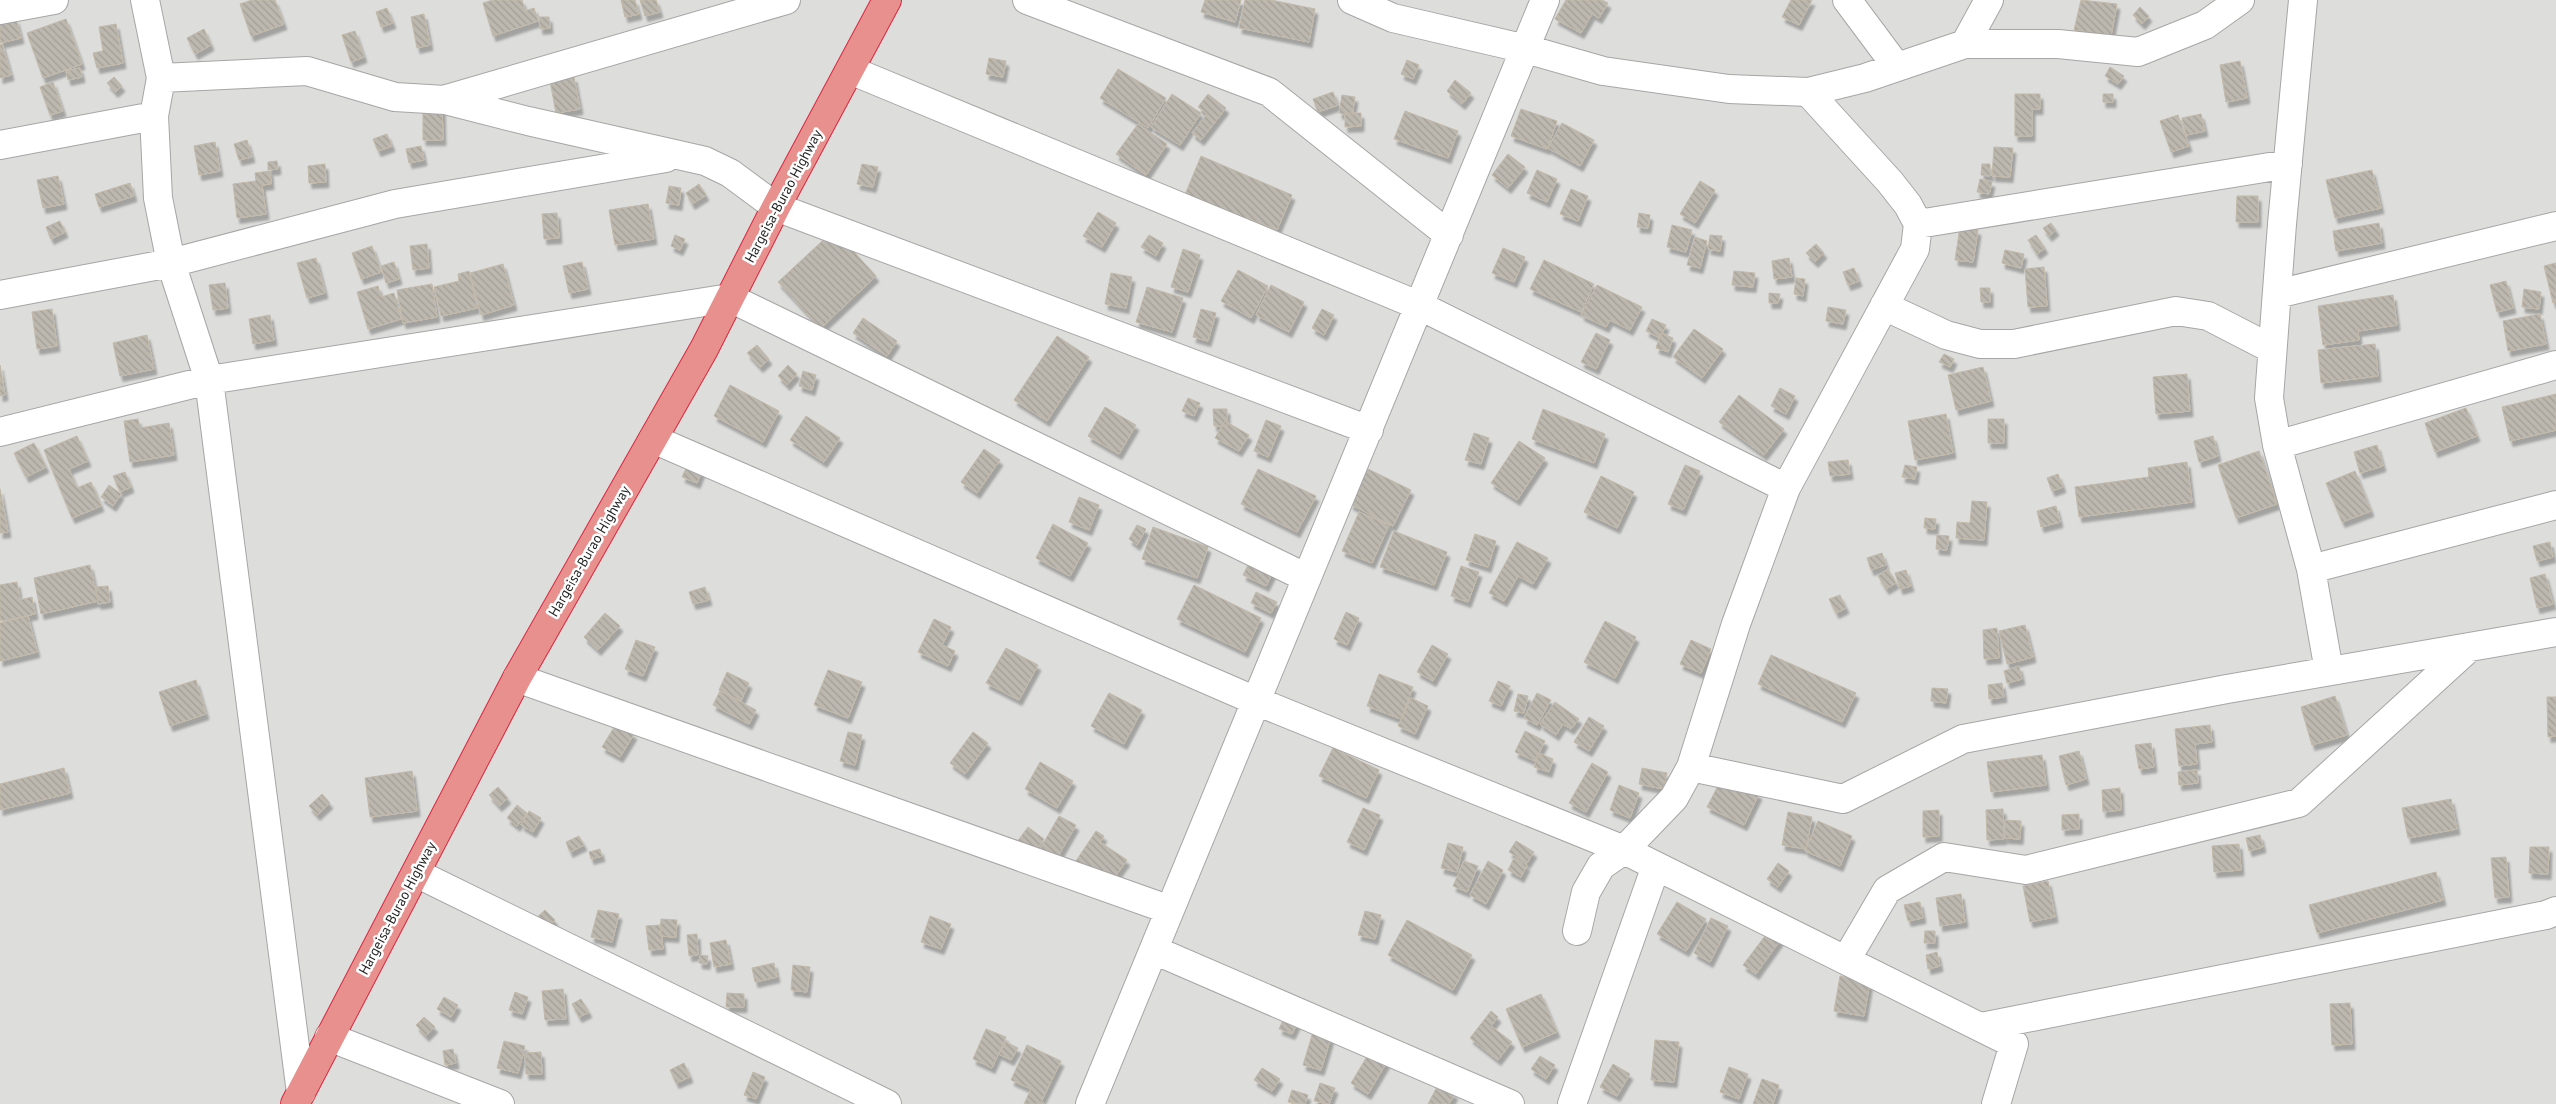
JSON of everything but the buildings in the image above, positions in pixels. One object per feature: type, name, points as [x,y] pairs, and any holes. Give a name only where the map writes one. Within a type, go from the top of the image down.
[{"type":"highway","name":"Hargeisa-Burao Highway","points":[[298,1099],[517,678],[704,349],[776,207],[886,0]]},
{"type":"street","points":[[0,10],[54,0]]},
{"type":"street","points":[[445,100],[786,0]]},
{"type":"street","points":[[1027,0],[1268,92],[1449,235]]},
{"type":"street","points":[[1352,0],[1393,18],[1526,48],[1602,71],[1729,90],[1808,92],[1866,78],[1965,44],[2058,44],[2138,52],[2204,25],[2240,0]]},
{"type":"street","points":[[1090,1104],[1545,0]]},
{"type":"street","points":[[1848,0],[1896,67]]},
{"type":"street","points":[[1965,44],[1989,0]]},
{"type":"street","points":[[2303,0],[2269,398],[2277,444],[2312,569],[2328,671]]},
{"type":"street","points":[[151,1],[161,78],[154,116],[158,198],[171,263],[208,380],[298,1099]]},
{"type":"street","points":[[161,78],[307,70],[395,97],[445,100],[705,161],[730,173],[776,207],[1368,430]]},
{"type":"street","points":[[850,70],[1420,306],[1786,488]]},
{"type":"street","points":[[1577,930],[1586,892],[1601,866],[1624,850],[1674,798],[1691,767],[1736,624],[1786,488],[1915,249],[1918,224],[1908,205],[1890,182],[1808,92]]},
{"type":"street","points":[[0,145],[154,116]]},
{"type":"street","points":[[0,295],[171,263],[395,204],[680,155]]},
{"type":"street","points":[[1918,224],[2288,164]]},
{"type":"street","points":[[2277,294],[2556,226]]},
{"type":"street","points":[[0,432],[208,380],[730,298],[1307,578]]},
{"type":"street","points":[[1884,306],[1946,335],[1980,344],[2014,344],[2176,311],[2208,316],[2272,349]]},
{"type":"street","points":[[2277,444],[2556,365]]},
{"type":"street","points":[[652,439],[1256,701],[1624,850],[2014,1044],[1996,1104]]},
{"type":"street","points":[[2312,569],[2556,505]]},
{"type":"street","points":[[1691,767],[1843,799],[1963,739],[2328,671],[2556,632]]},
{"type":"street","points":[[1846,960],[1888,890],[1944,858],[2026,870],[2298,803],[2470,647]]},
{"type":"street","points":[[517,678],[1170,910]]},
{"type":"street","points":[[1572,1104],[1656,866]]},
{"type":"street","points":[[416,873],[887,1104]]},
{"type":"street","points":[[1981,1027],[2546,915],[2556,911]]},
{"type":"street","points":[[1154,950],[1510,1104]]},
{"type":"street","points":[[329,1037],[500,1104]]},
{"type":"shaded area","points":[[0,0],[2556,0],[2556,1104],[0,1104]]}]
